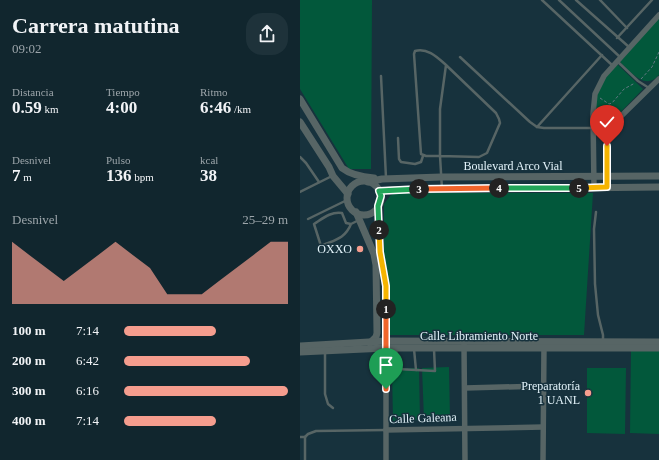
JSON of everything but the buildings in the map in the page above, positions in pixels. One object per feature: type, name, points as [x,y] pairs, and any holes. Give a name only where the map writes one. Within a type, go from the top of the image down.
[{"type":"street","points":[[594,188],[593,104],[595,94],[604,76],[616,61],[659,15]]},
{"type":"street","points":[[607,187],[607,146],[610,128],[659,79]]},
{"type":"street","points":[[300,99],[342,168],[353,175],[384,179]]},
{"type":"street","points":[[300,122],[329,167],[333,176],[348,197],[349,205],[356,212],[374,254],[376,265],[377,333],[376,337],[370,343]]},
{"type":"street","name":"Boulevard Arco Vial","points":[[368,182],[384,179],[659,176]]},
{"type":"street","points":[[348,197],[353,185],[357,182],[372,183],[379,191],[380,201],[378,206],[380,252],[386,286],[386,460]]},
{"type":"street","name":"Boulevard Arco Vial","points":[[379,191],[659,187]]},
{"type":"street","points":[[356,212],[366,214],[371,213],[378,206]]},
{"type":"street","points":[[376,265],[382,280],[386,344]]},
{"type":"street","name":"Calle Libramiento Norte","points":[[544,344],[603,341],[659,342]]},
{"type":"street","name":"Calle Libramiento Norte","points":[[300,346],[370,343],[544,344],[659,348]]},
{"type":"street","name":"Calle Libramiento Norte","points":[[300,352],[325,351],[386,344],[396,348],[414,348],[464,344]]},
{"type":"street","points":[[464,344],[464,460]]},
{"type":"street","points":[[543,460],[544,344]]},
{"type":"street","points":[[464,388],[544,386]]},
{"type":"street","name":"Calle Galeana","points":[[386,430],[543,427]]},
{"type":"lane","points":[[542,0],[602,55],[616,61]]},
{"type":"lane","points":[[559,0],[616,61],[638,81],[650,88]]},
{"type":"lane","points":[[576,0],[629,48]]},
{"type":"lane","points":[[600,0],[627,28]]},
{"type":"lane","points":[[617,38],[652,0]]},
{"type":"lane","points":[[398,138],[399,159],[401,162],[415,164],[420,162],[423,156],[421,154],[414,54],[415,51],[424,50],[446,65],[496,113],[500,123],[487,153],[484,155],[479,157],[423,156]]},
{"type":"lane","points":[[537,127],[602,55]]},
{"type":"lane","points":[[460,57],[537,127],[610,128]]},
{"type":"lane","points":[[442,189],[440,109],[442,85],[446,65]]},
{"type":"lane","points":[[381,76],[384,179]]},
{"type":"lane","points":[[300,157],[306,162],[320,182]]},
{"type":"lane","points":[[300,192],[333,176]]},
{"type":"lane","points":[[308,219],[348,197]]},
{"type":"lane","points":[[596,212],[594,229],[595,284],[598,315],[603,341]]},
{"type":"lane","points":[[351,224],[346,222],[342,213],[338,213],[328,215],[314,224],[321,246],[344,235],[348,231],[351,224],[360,220]]},
{"type":"lane","points":[[396,348],[397,369],[435,371],[434,347]]},
{"type":"lane","points":[[414,348],[416,370]]},
{"type":"lane","points":[[325,351],[325,394],[328,404],[333,408]]},
{"type":"lane","name":"Calle Galeana","points":[[300,437],[305,437],[316,431],[386,430]]},
{"type":"lane","points":[[305,437],[305,460]]},
{"type":"path","points":[[595,94],[609,104],[612,103],[624,89],[648,73],[659,52]]},
{"type":"green space","points":[[300,0],[372,0],[371,169],[349,169],[300,89]]},
{"type":"green space","points":[[659,17],[659,75],[649,81],[643,81],[633,75],[620,62]]},
{"type":"green space","points":[[617,64],[643,89],[610,123],[605,124],[596,115],[596,100],[603,81]]},
{"type":"green space","points":[[395,193],[593,193],[584,335],[389,335],[390,287],[384,262],[384,204],[390,196]]},
{"type":"green space","points":[[631,349],[659,349],[659,434],[630,433]]},
{"type":"green space","points":[[449,367],[450,419],[424,419],[422,368]]},
{"type":"green space","points":[[419,368],[420,420],[393,421],[392,369]]},
{"type":"green space","points":[[587,368],[626,368],[625,434],[587,433]]},
{"type":"place","name":"OXXO","points":[[360,249]]},
{"type":"place","name":"Preparatoría 1 UANL","points":[[588,393]]},
{"type":"route","points":[[386,389],[386,286],[380,252],[378,206],[381,196],[379,191],[607,187],[607,146]]}]
